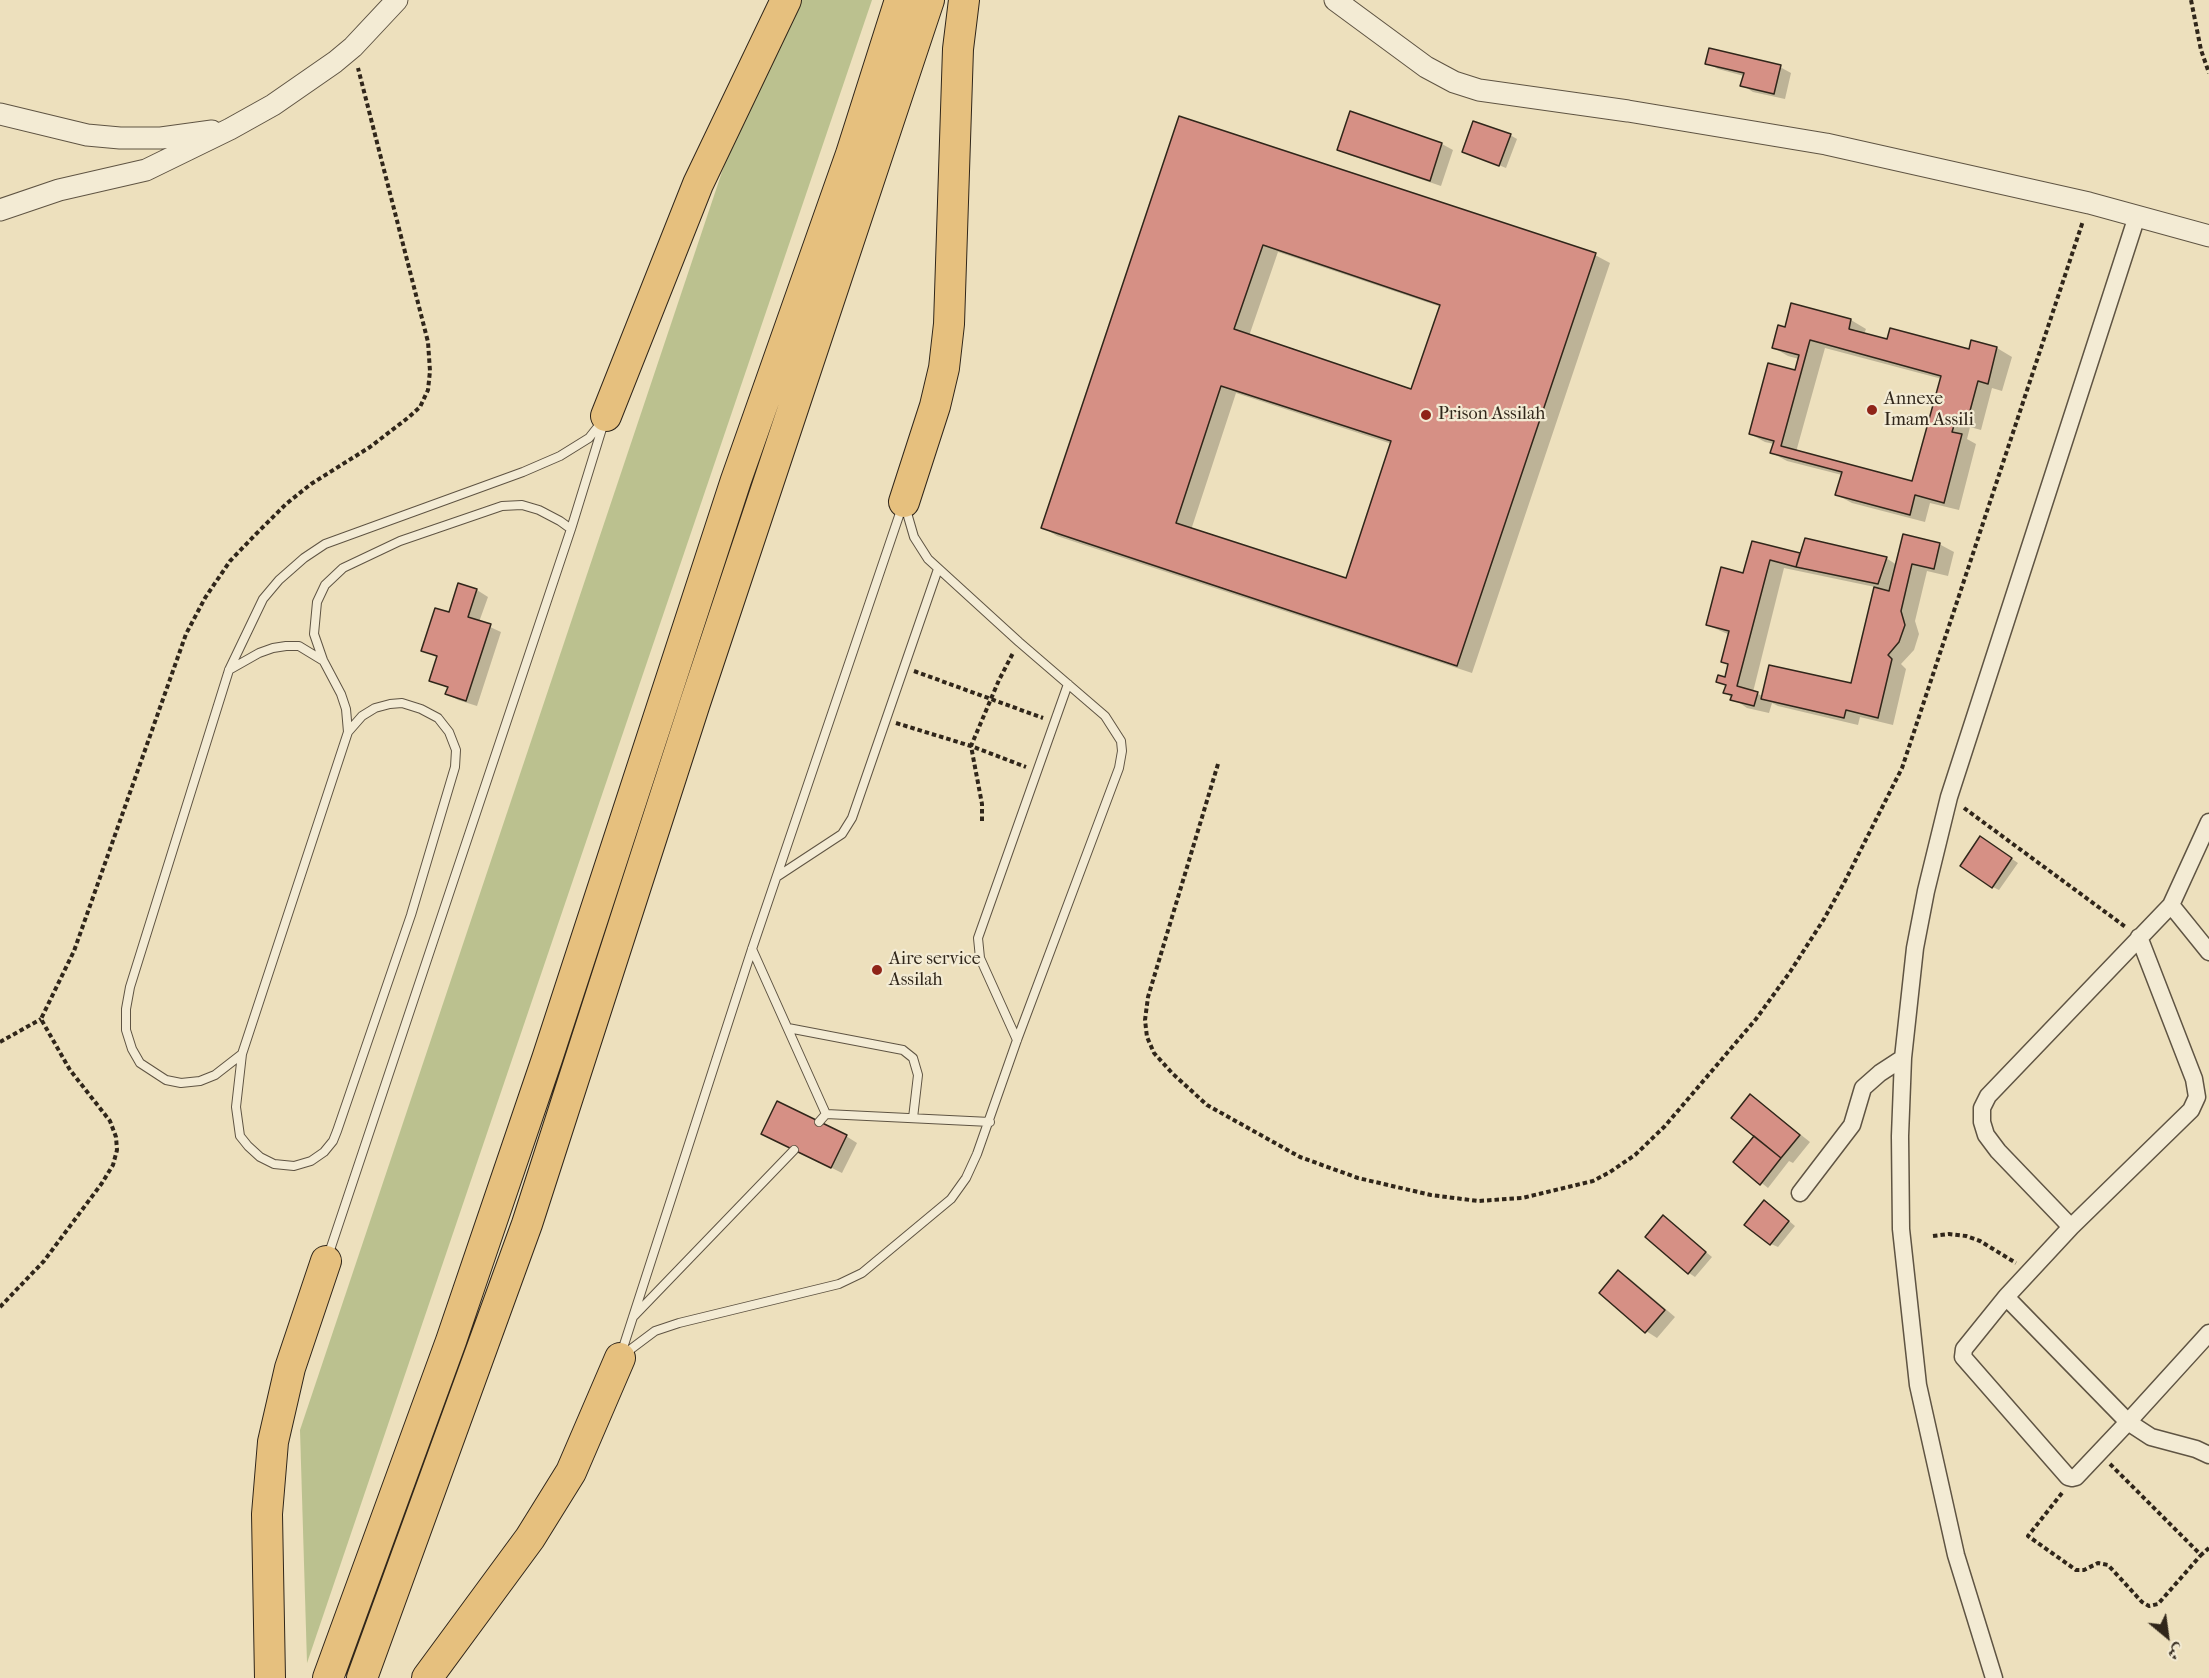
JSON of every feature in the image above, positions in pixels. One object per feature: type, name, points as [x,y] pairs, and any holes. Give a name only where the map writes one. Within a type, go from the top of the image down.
[{"type":"highway","points":[[606,416],[698,184],[786,0]]},
{"type":"highway","points":[[328,1678],[455,1330],[547,1059],[736,480],[851,154],[900,0]]},
{"type":"highway","points":[[362,1678],[527,1224],[691,714],[929,0]]},
{"type":"highway","points":[[904,502],[935,406],[944,368],[949,324],[958,49],[964,0]]},
{"type":"highway","points":[[270,1678],[267,1514],[273,1442],[290,1368],[326,1261]]},
{"type":"highway","points":[[427,1678],[530,1538],[571,1472],[620,1358]]},
{"type":"street","points":[[0,210],[59,190],[146,170],[230,129],[273,105],[335,62],[353,47],[397,0]]},
{"type":"street","points":[[1335,0],[1426,67],[1454,82],[1479,90],[1628,111],[1826,144],[2089,203],[2209,236]]},
{"type":"street","points":[[0,114],[87,135],[120,138],[161,138],[230,129]]},
{"type":"street","points":[[1994,1678],[1956,1555],[1918,1385],[1901,1229],[1900,1136],[1903,1058],[1915,948],[1949,796],[2137,216]]},
{"type":"street","points":[[2071,1227],[1998,1151],[1986,1135],[1982,1122],[1982,1108],[1988,1096],[2171,905],[2209,822]]},
{"type":"street","points":[[2171,905],[2209,952]]},
{"type":"street","points":[[2139,936],[2194,1079],[2197,1097],[2191,1110],[2071,1227],[2006,1297],[1964,1349],[1963,1357],[2068,1477],[2072,1478],[2076,1477],[2207,1341]]},
{"type":"street","points":[[1800,1193],[1852,1125],[1863,1088],[1903,1058]]},
{"type":"street","points":[[2006,1297],[2128,1422],[2151,1437],[2196,1449],[2209,1455]]},
{"type":"lane","points":[[326,1261],[571,529],[606,416]]},
{"type":"lane","points":[[243,1054],[215,1075],[200,1081],[181,1083],[166,1080],[140,1063],[132,1049],[126,1030],[126,1009],[130,987],[229,670],[263,599],[279,580],[304,558],[325,544],[523,472],[560,456],[589,438],[606,416]]},
{"type":"lane","points":[[620,1358],[648,1336],[671,1326],[839,1284],[862,1273],[951,1199],[966,1178],[990,1122],[1017,1040],[1119,768],[1121,741],[1105,716],[928,559],[914,537],[904,502]]},
{"type":"lane","points":[[620,1358],[752,949],[904,502]]},
{"type":"lane","points":[[348,732],[362,716],[375,708],[402,703],[421,709],[438,718],[449,732],[456,750],[455,767],[411,915],[333,1141],[324,1152],[310,1161],[294,1166],[274,1164],[260,1157],[240,1136],[236,1115],[243,1054],[348,732],[346,709],[341,694],[323,660],[314,634],[317,602],[325,585],[343,568],[355,561],[400,541],[502,506],[522,505],[539,510],[571,529]]},
{"type":"lane","points":[[777,877],[842,834],[852,818],[938,569]]},
{"type":"lane","points":[[229,670],[259,653],[286,646],[299,646],[323,660]]},
{"type":"lane","points":[[1017,1040],[980,958],[978,938],[1068,684]]},
{"type":"lane","points":[[752,949],[826,1114]]},
{"type":"lane","points":[[788,1028],[903,1050],[913,1058],[918,1075],[912,1118]]},
{"type":"lane","points":[[826,1114],[990,1122]]},
{"type":"lane","points":[[819,1122],[826,1114]]},
{"type":"lane","points":[[631,1320],[794,1150]]},
{"type":"path","points":[[2191,0],[2201,50],[2209,73]]},
{"type":"path","points":[[1218,764],[1148,997],[1145,1020],[1147,1037],[1154,1053],[1172,1073],[1208,1105],[1300,1157],[1358,1178],[1431,1195],[1478,1201],[1522,1198],[1564,1190],[1593,1181],[1610,1172],[1635,1155],[1665,1126],[1763,1010],[1824,919],[1902,768],[2089,203]]},
{"type":"path","points":[[982,821],[982,804],[971,746],[999,680],[1019,642]]},
{"type":"path","points":[[903,667],[1055,722]]},
{"type":"path","points":[[887,720],[971,746],[1037,772]]},
{"type":"path","points":[[1949,796],[2139,936]]},
{"type":"path","points":[[0,1042],[41,1019]]},
{"type":"path","points":[[1933,1236],[1949,1234],[1980,1241],[2029,1272]]},
{"type":"path","points":[[2099,1452],[2201,1555]]},
{"type":"path","points":[[2076,1477],[2028,1536],[2076,1570],[2084,1570],[2098,1563],[2108,1564],[2142,1602],[2154,1606],[2209,1548]]},
{"type":"green space","points":[[802,0],[872,0],[307,1663],[300,1430],[731,145]]},
{"type":"building","points":[[1709,48],[1781,65],[1774,94],[1740,86],[1744,73],[1705,64]]},
{"type":"building","points":[[1350,111],[1442,143],[1430,181],[1337,150]]},
{"type":"building","name":"Prison Assilah","points":[[1179,116],[1596,253],[1457,666],[1041,528]],"holes":[[[1263,245],[1440,305],[1411,389],[1234,329]],[[1221,386],[1391,441],[1346,578],[1176,523]]]},
{"type":"building","points":[[1473,121],[1511,134],[1499,166],[1462,152]]},
{"type":"building","points":[[1791,303],[1851,319],[1849,329],[1887,339],[1890,328],[1969,349],[1971,340],[1997,347],[1988,384],[1978,381],[1967,422],[1956,419],[1952,432],[1962,434],[1944,503],[1915,495],[1910,515],[1835,495],[1842,472],[1770,453],[1774,441],[1749,434],[1768,363],[1795,370],[1799,355],[1772,348],[1778,325],[1785,327]],"holes":[[[1810,340],[1941,376],[1912,481],[1781,446]]]},
{"type":"building","points":[[1903,534],[1940,543],[1934,569],[1912,564],[1901,611],[1905,625],[1899,642],[1888,655],[1892,659],[1878,718],[1846,710],[1844,718],[1761,699],[1769,665],[1851,683],[1874,587],[1889,591]]},
{"type":"building","points":[[1805,538],[1887,557],[1878,584],[1796,567]]},
{"type":"building","points":[[1752,541],[1800,553],[1796,567],[1770,560],[1737,686],[1758,692],[1754,706],[1730,700],[1732,695],[1723,693],[1726,685],[1716,682],[1718,675],[1725,677],[1728,664],[1721,662],[1729,631],[1706,625],[1721,567],[1743,573]]},
{"type":"building","points":[[458,583],[477,589],[468,617],[491,624],[466,701],[445,694],[448,687],[429,681],[437,656],[421,651],[435,608],[449,612]]},
{"type":"building","points":[[1980,836],[2012,858],[1992,888],[1960,866]]},
{"type":"building","points":[[1750,1094],[1800,1135],[1781,1158],[1731,1118]]},
{"type":"building","points":[[777,1101],[847,1135],[831,1168],[761,1134]]},
{"type":"building","points":[[1754,1136],[1781,1158],[1760,1185],[1733,1162]]},
{"type":"building","points":[[1764,1200],[1789,1221],[1770,1245],[1744,1225]]},
{"type":"building","points":[[1663,1215],[1706,1252],[1688,1274],[1645,1237]]},
{"type":"building","points":[[1618,1270],[1665,1310],[1645,1333],[1599,1293]]},
{"type":"place","name":"Annexe Imam Assili","points":[[1872,410]]},
{"type":"place","name":"Prison Assilah","points":[[1426,415]]},
{"type":"place","name":"Aire service Assilah","points":[[877,970]]}]
